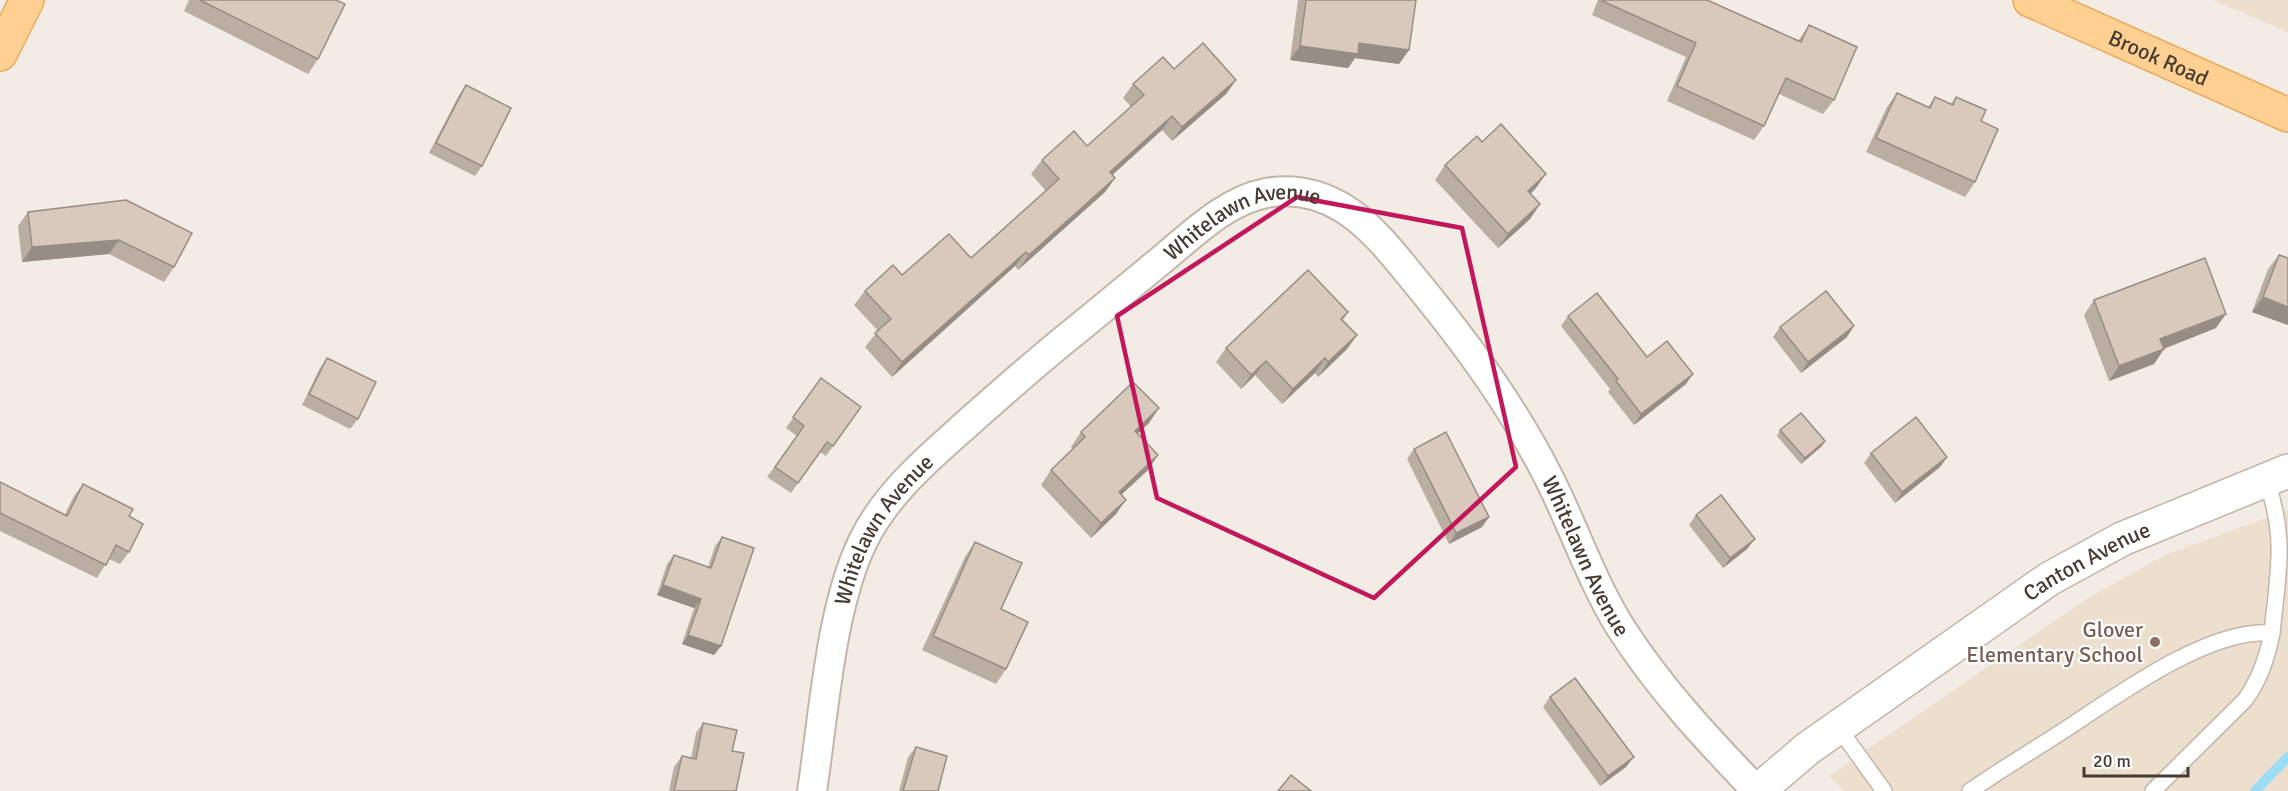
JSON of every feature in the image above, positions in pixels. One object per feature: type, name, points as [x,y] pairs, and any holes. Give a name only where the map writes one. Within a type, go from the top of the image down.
[{"type":"main road","points":[[0,54],[27,0]]},
{"type":"main road","name":"Brook Road","points":[[2030,0],[2288,115]]},
{"type":"street","name":"Whitelawn Avenue","points":[[812,791],[844,594],[864,539],[894,494],[938,450],[1049,351],[1201,228],[1241,201],[1264,193],[1286,191],[1305,192],[1325,199],[1344,209],[1365,226],[1464,340],[1508,405],[1551,481],[1601,594],[1621,627],[1667,693],[1758,791]]},
{"type":"street","name":"Canton Avenue","points":[[1758,791],[1838,727],[2020,598],[2082,560],[2167,519],[2277,475]]},
{"type":"lane","points":[[2153,791],[2245,700],[2256,684],[2269,651],[2281,536],[2277,513],[2277,475]]},
{"type":"lane","points":[[1970,791],[2116,695],[2170,664],[2246,632],[2272,633]]},
{"type":"lane","points":[[1838,727],[1884,791]]},
{"type":"highlighted area","points":[[1297,197],[1462,228],[1516,467],[1374,598],[1157,498],[1117,316]]},
{"type":"shaded area","points":[[2213,0],[2288,0],[2288,32]]},
{"type":"shaded area","name":"Glover Elementary School","points":[[2288,510],[2288,791],[1844,791],[1829,776],[2085,600],[2165,555]]},
{"type":"building","points":[[200,0],[336,0],[345,4],[318,59]]},
{"type":"building","points":[[1306,0],[1416,0],[1409,50],[1359,43],[1358,54],[1300,46]]},
{"type":"building","points":[[1602,0],[1707,0],[1801,42],[1809,25],[1857,47],[1834,100],[1786,78],[1764,126],[1677,86],[1696,43]]},
{"type":"building","points":[[1203,43],[1236,80],[1182,127],[1172,116],[1110,172],[1115,178],[1029,255],[1026,252],[902,362],[875,333],[891,319],[865,291],[893,265],[902,275],[949,234],[971,258],[1059,179],[1042,160],[1074,131],[1087,146],[1144,95],[1133,84],[1163,57],[1174,69]]},
{"type":"building","points":[[466,85],[511,108],[482,166],[436,143]]},
{"type":"building","points":[[1897,93],[1930,108],[1935,97],[1953,105],[1956,97],[1986,110],[1981,121],[1998,129],[1975,182],[1876,138]]},
{"type":"building","points":[[1501,124],[1546,174],[1528,191],[1540,204],[1508,234],[1445,165],[1477,136],[1482,142]]},
{"type":"building","points":[[126,200],[192,233],[174,267],[119,240],[32,247],[28,212]]},
{"type":"building","points":[[2279,255],[2288,258],[2288,307],[2263,297]]},
{"type":"building","points":[[2205,258],[2226,314],[2160,339],[2164,349],[2119,366],[2094,300]]},
{"type":"building","points":[[1308,270],[1348,312],[1341,319],[1357,335],[1328,362],[1325,358],[1293,389],[1266,361],[1251,375],[1226,348]]},
{"type":"building","points":[[1826,291],[1854,326],[1808,362],[1780,327]]},
{"type":"building","points":[[1597,293],[1647,357],[1667,341],[1693,374],[1641,414],[1616,381],[1618,379],[1568,316]]},
{"type":"building","points":[[327,358],[376,382],[358,419],[309,394]]},
{"type":"building","points":[[821,378],[861,407],[833,446],[827,442],[798,483],[775,467],[804,426],[793,417]]},
{"type":"building","points":[[1133,382],[1159,408],[1135,431],[1158,455],[1119,492],[1126,500],[1101,523],[1051,470],[1085,437],[1081,432]]},
{"type":"building","points":[[1801,413],[1825,441],[1805,458],[1780,430]]},
{"type":"building","points":[[1916,417],[1947,457],[1902,492],[1871,453]]},
{"type":"building","points":[[1446,432],[1489,517],[1456,533],[1414,449]]},
{"type":"building","points":[[0,482],[67,516],[83,484],[133,509],[129,516],[143,524],[129,552],[116,545],[106,565],[0,513]]},
{"type":"building","points":[[1721,495],[1755,539],[1730,558],[1696,515]]},
{"type":"building","points":[[722,537],[754,548],[721,646],[688,635],[701,599],[663,585],[674,555],[711,568]]},
{"type":"building","points":[[975,542],[1022,563],[1001,609],[1028,622],[1006,669],[933,636]]},
{"type":"building","points":[[1575,678],[1634,757],[1608,776],[1550,697]]},
{"type":"building","points":[[703,723],[737,730],[732,751],[744,753],[736,791],[674,791],[682,756],[696,759]]},
{"type":"building","points":[[916,747],[947,756],[938,791],[903,791]]},
{"type":"building","points":[[1291,775],[1311,791],[1278,791]]},
{"type":"waterway","points":[[2255,791],[2288,757]]},
{"type":"place","name":"Glover Elementary School","points":[[2155,642]]}]
